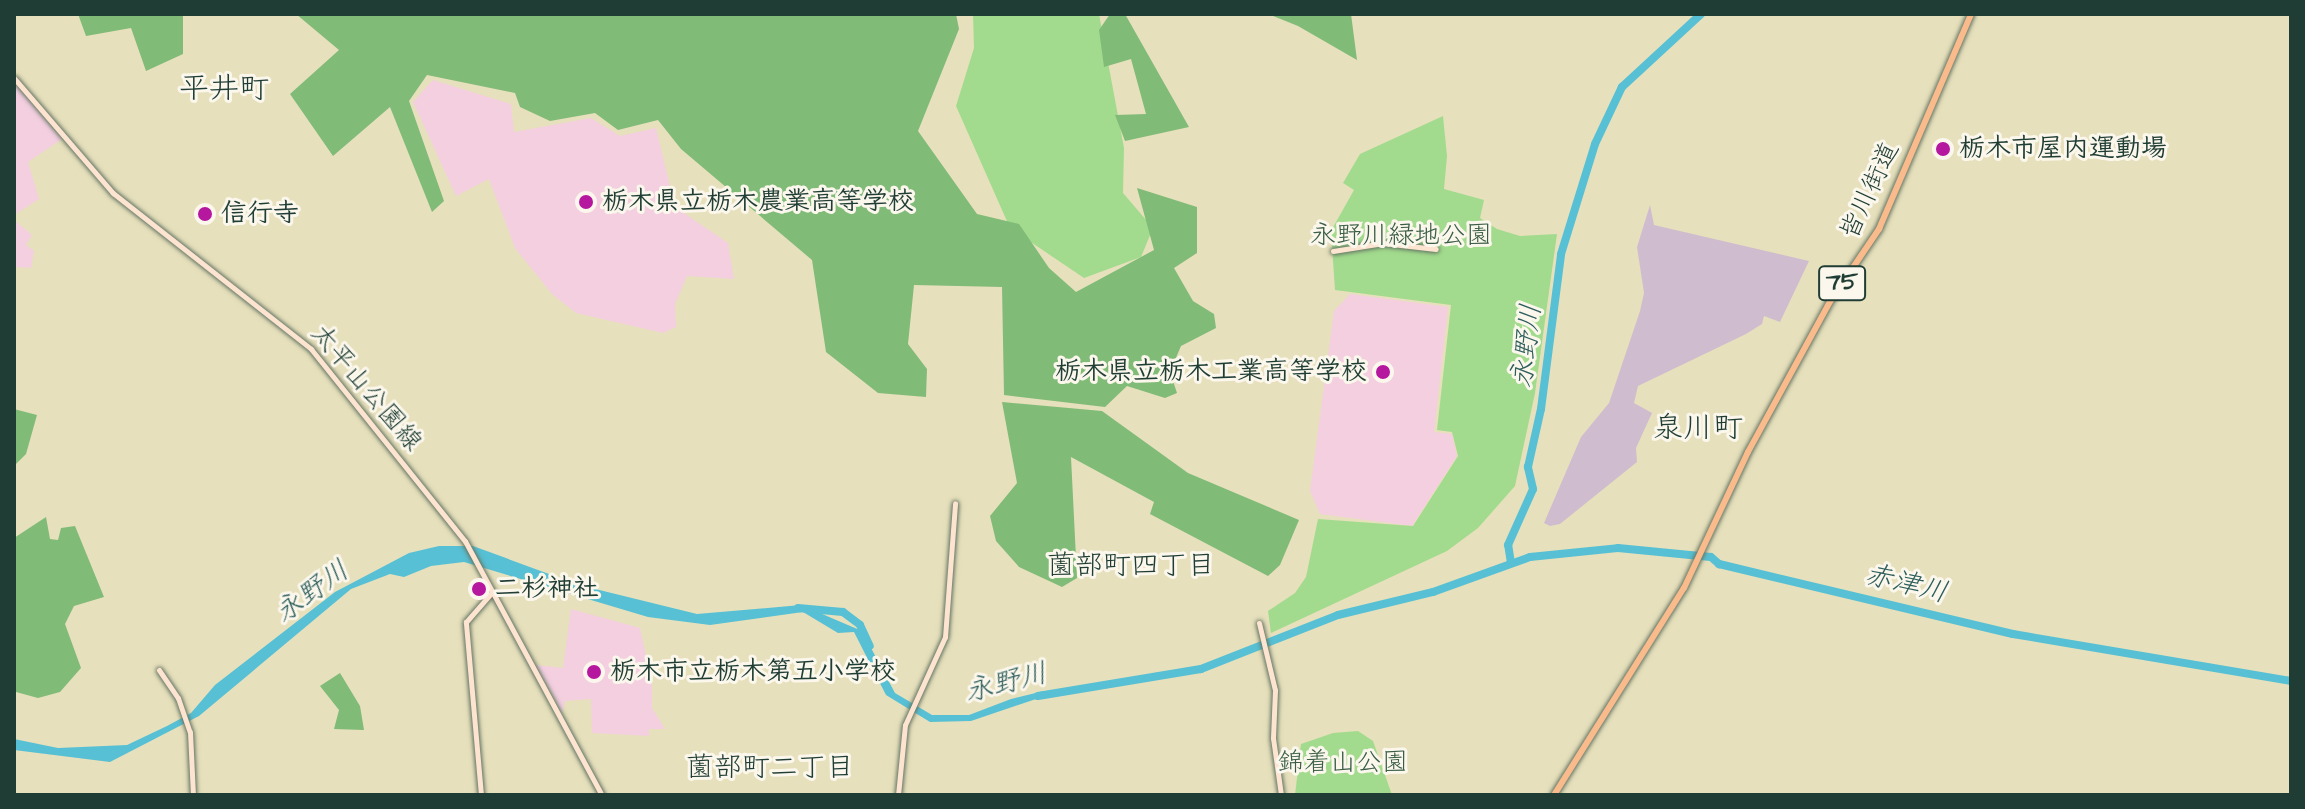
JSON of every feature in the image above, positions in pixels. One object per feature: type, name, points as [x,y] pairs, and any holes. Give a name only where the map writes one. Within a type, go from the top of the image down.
[{"type":"main road","name":"皆川街道","points":[[1554,795],[1697,564],[1748,452],[1831,300],[1879,229],[1971,14]]},
{"type":"main road","name":"太平山公園線","points":[[14,78],[121,200],[304,342],[465,541],[493,592]]},
{"type":"main road","points":[[1333,251],[1383,243],[1436,249]]},
{"type":"main road","points":[[898,795],[907,722],[945,637],[955,503]]},
{"type":"main road","points":[[481,795],[466,622],[493,592],[602,795]]},
{"type":"main road","points":[[1259,623],[1270,671],[1281,795]]},
{"type":"main road","points":[[159,670],[180,701],[190,732],[193,795]]},
{"type":"shaded area","name":"栃木県立栃木農業高等学校","points":[[433,80],[511,104],[514,132],[591,118],[620,136],[656,128],[675,207],[728,243],[734,279],[687,276],[675,304],[676,327],[663,333],[576,313],[552,294],[515,248],[489,179],[456,196],[413,102]]},
{"type":"shaded area","points":[[14,82],[62,139],[28,162],[39,199],[14,215]]},
{"type":"shaded area","points":[[1650,205],[1654,225],[1809,261],[1780,322],[1764,316],[1762,324],[1746,334],[1638,386],[1634,403],[1652,413],[1636,448],[1637,462],[1560,524],[1550,526],[1544,523],[1581,437],[1609,403],[1640,311],[1644,293],[1637,247]]},
{"type":"shaded area","points":[[14,220],[32,235],[26,245],[34,251],[31,268],[14,267]]},
{"type":"shaded area","name":"栃木県立栃木工業高等学校","points":[[1350,294],[1448,307],[1434,432],[1452,434],[1457,456],[1412,526],[1320,514],[1310,491],[1334,311]]},
{"type":"shaded area","name":"栃木市立栃木第五小学校","points":[[571,609],[640,628],[652,683],[652,708],[665,729],[649,729],[649,736],[592,733],[591,699],[565,701],[562,713],[536,665],[563,668]]},
{"type":"green space","points":[[78,14],[183,14],[183,54],[146,71],[131,28],[86,36]]},
{"type":"green space","points":[[296,14],[956,14],[959,29],[918,131],[977,214],[1019,224],[1049,268],[1076,292],[1154,250],[1137,188],[1197,207],[1197,253],[1174,268],[1193,301],[1214,314],[1216,328],[1181,346],[1170,372],[1177,393],[1165,398],[1127,386],[1105,407],[1004,395],[1002,287],[914,285],[908,344],[927,369],[926,397],[878,393],[826,352],[812,260],[681,149],[658,120],[618,130],[595,113],[550,121],[520,107],[515,93],[427,75],[409,101],[444,201],[432,212],[390,107],[333,156],[290,94],[339,50]]},
{"type":"green space","points":[[973,14],[1099,14],[1124,148],[1123,193],[1153,228],[1141,257],[1084,278],[1010,228],[956,106],[974,48]]},
{"type":"green space","points":[[1110,14],[1125,14],[1189,127],[1125,141],[1115,115],[1146,114],[1131,59],[1104,67],[1099,30]]},
{"type":"green space","points":[[1268,14],[1351,14],[1357,60],[1298,26]]},
{"type":"green space","name":"永野川緑地公園","points":[[1443,116],[1447,156],[1444,189],[1484,200],[1480,218],[1497,229],[1520,236],[1557,234],[1535,393],[1515,486],[1478,528],[1447,551],[1271,633],[1268,611],[1295,593],[1306,577],[1318,519],[1413,526],[1458,456],[1452,432],[1437,430],[1451,305],[1335,290],[1331,231],[1354,190],[1343,183],[1360,154]]},
{"type":"green space","points":[[1002,402],[1102,411],[1188,473],[1299,520],[1280,565],[1268,576],[1150,514],[1154,502],[1071,457],[1077,578],[1062,587],[1019,567],[996,541],[990,516],[1017,483]]},
{"type":"green space","points":[[14,409],[37,415],[26,454],[14,466]]},
{"type":"green space","points":[[46,517],[50,539],[58,540],[61,528],[75,526],[104,597],[74,606],[65,624],[81,668],[60,692],[38,698],[16,692],[14,683],[14,538]]},
{"type":"green space","points":[[340,673],[360,706],[364,730],[334,729],[339,710],[320,686]]},
{"type":"green space","name":"錦着山公園","points":[[1358,731],[1373,741],[1392,795],[1295,795],[1301,744],[1333,733]]},
{"type":"water","points":[[439,546],[473,546],[579,585],[697,614],[801,605],[862,631],[895,693],[932,715],[969,715],[1011,699],[1044,691],[1045,696],[971,721],[930,722],[886,695],[854,632],[838,633],[803,612],[710,625],[648,617],[464,562],[431,566],[404,577],[390,574],[351,589],[199,716],[110,762],[14,750],[14,739],[58,748],[127,745],[167,726],[191,713],[215,685],[335,592],[409,553]]},
{"type":"waterway","name":"永野川","points":[[1511,563],[1508,545],[1533,489],[1528,467],[1541,409],[1561,254],[1595,144],[1622,87],[1701,14]]},
{"type":"waterway","name":"赤津川","points":[[1038,696],[1201,669],[1338,615],[1433,592],[1530,557],[1618,548],[1711,557],[1719,564],[2013,634],[2291,681]]},
{"type":"waterway","name":"永野川","points":[[798,608],[843,612],[860,625],[870,646]]},
{"type":"place","name":"栃木市屋内運動場","points":[[1943,149]]},
{"type":"place","name":"栃木県立栃木農業高等学校","points":[[586,202]]},
{"type":"place","name":"信行寺","points":[[205,214]]},
{"type":"place","name":"栃木県立栃木工業高等学校","points":[[1383,372]]},
{"type":"place","name":"二杉神社","points":[[479,589]]},
{"type":"place","name":"栃木市立栃木第五小学校","points":[[594,672]]},
{"type":"district","name":"平井町","points":[[224,89]]},
{"type":"district","name":"泉川町","points":[[1698,428]]},
{"type":"district","name":"薗部町四丁目","points":[[1131,566]]},
{"type":"district","name":"薗部町二丁目","points":[[770,768]]}]
